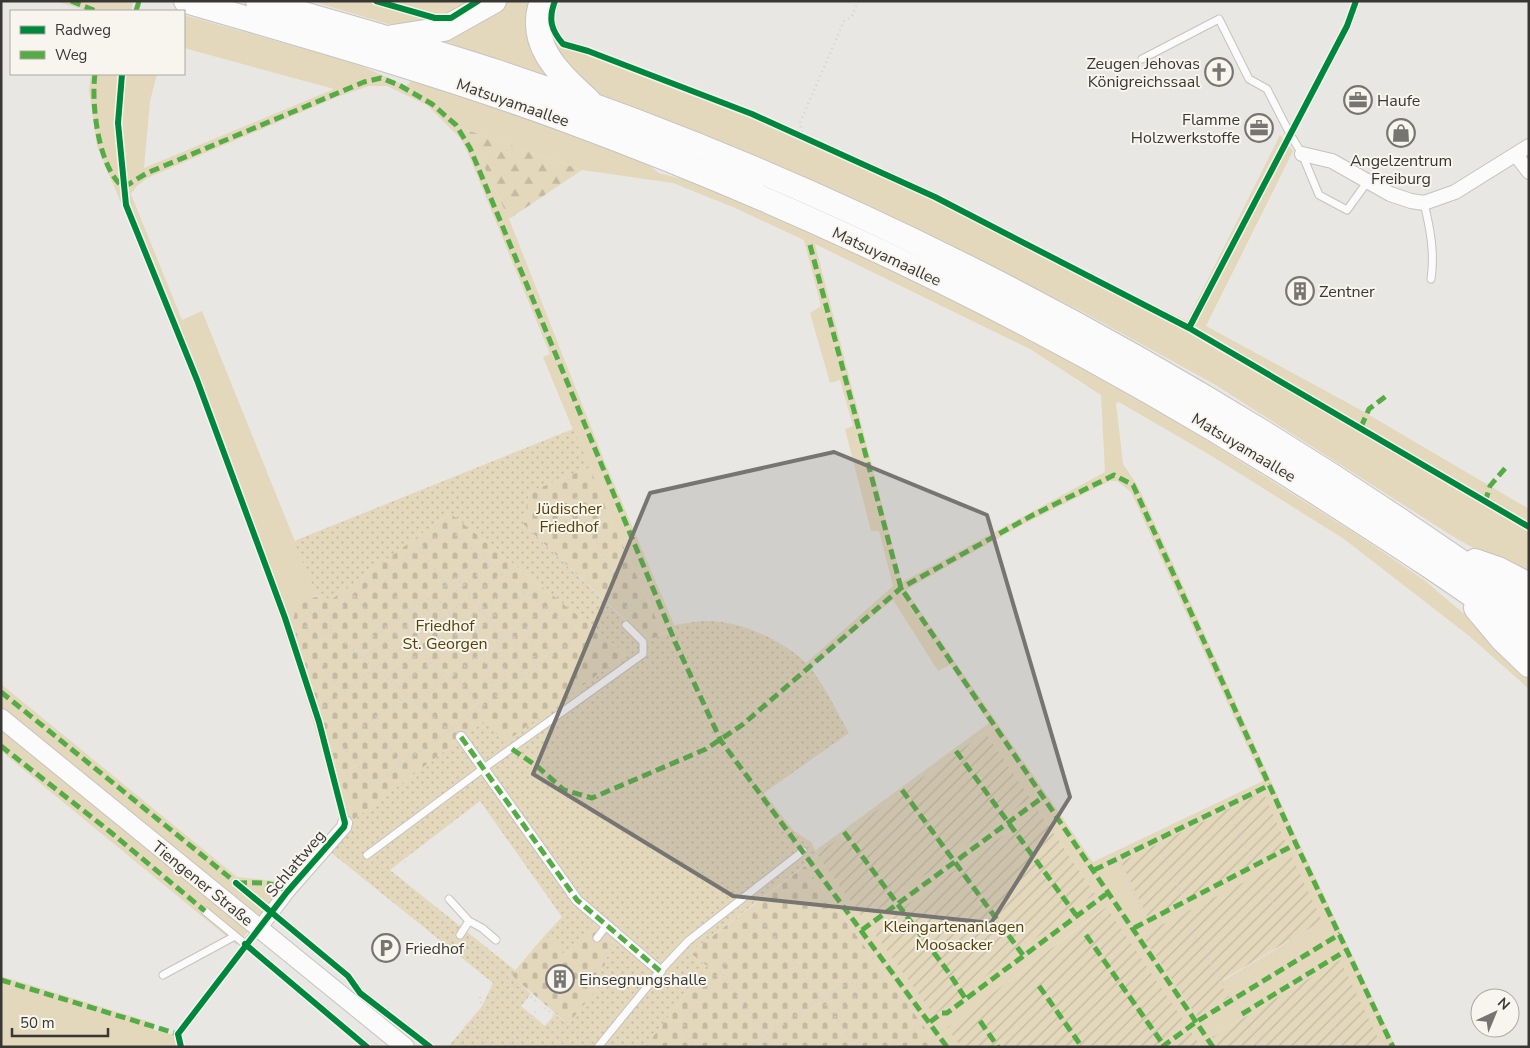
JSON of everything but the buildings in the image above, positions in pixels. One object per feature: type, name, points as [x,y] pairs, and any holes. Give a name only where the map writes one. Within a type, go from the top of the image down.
[{"type":"highway","name":"Matsuyamaallee","points":[[186,1],[366,54],[565,119],[793,211],[992,306],[1159,396],[1293,477],[1455,584],[1529,636]]},
{"type":"highway","name":"Matsuyamaallee","points":[[258,1],[498,72],[598,108],[809,194],[884,228],[1040,306],[1164,373],[1238,416],[1313,462],[1449,553],[1529,610]]},
{"type":"highway","points":[[386,38],[444,29],[494,1]]},
{"type":"highway","points":[[542,1],[538,20],[544,53],[553,67],[598,108]]},
{"type":"highway","points":[[1449,553],[1498,569],[1529,585]]},
{"type":"highway","points":[[1455,584],[1502,640],[1529,665]]},
{"type":"street","points":[[1302,154],[1332,161],[1390,194],[1424,203],[1455,192],[1529,146]]},
{"type":"street","points":[[1516,155],[1529,172]]},
{"type":"street","name":"Tiengener Straße","points":[[1,718],[405,1047]]},
{"type":"street","points":[[461,737],[578,900],[660,971]]},
{"type":"street","name":"Schlattweg","points":[[259,929],[287,892],[344,827],[345,823]]},
{"type":"lane","points":[[1142,60],[1219,20],[1248,79],[1267,89],[1302,154],[1319,195],[1347,210],[1368,181]]},
{"type":"lane","points":[[1424,203],[1431,236],[1433,265],[1431,279]]},
{"type":"lane","points":[[367,855],[643,654],[643,642],[626,625]]},
{"type":"lane","points":[[597,1047],[660,971],[688,941],[803,851]]},
{"type":"lane","points":[[449,899],[469,921],[482,928],[496,940]]},
{"type":"lane","points":[[163,974],[235,936],[205,912]]},
{"type":"lane","points":[[460,935],[469,921]]},
{"type":"lane","points":[[597,938],[606,926]]},
{"type":"lane","name":"Schlattweg","points":[[235,936],[245,944],[259,929]]},
{"type":"path","points":[[803,137],[800,123],[844,21],[852,16],[858,1]]},
{"type":"path","points":[[568,479],[584,512],[626,607],[632,618],[626,625],[532,536],[584,512]]},
{"type":"path","points":[[330,616],[354,596],[446,530],[454,533],[502,574],[572,627],[571,642],[373,785],[340,743],[406,695]]},
{"type":"path","points":[[420,548],[446,586]]},
{"type":"path","points":[[353,652],[484,557]]},
{"type":"path","points":[[363,658],[491,564]]},
{"type":"path","points":[[324,706],[502,574]]},
{"type":"path","points":[[382,576],[408,613]]},
{"type":"path","points":[[457,577],[503,639]]},
{"type":"path","points":[[386,678],[515,584]]},
{"type":"path","points":[[398,687],[526,593]]},
{"type":"path","points":[[354,596],[382,632]]},
{"type":"path","points":[[429,598],[475,659]]},
{"type":"path","points":[[626,607],[642,599]]},
{"type":"path","points":[[416,702],[545,608]]},
{"type":"path","points":[[330,616],[320,610],[313,611],[307,616],[306,624],[309,631],[315,634],[331,631]]},
{"type":"path","points":[[330,616],[331,631],[353,652],[363,658],[449,730],[461,737]]},
{"type":"path","points":[[400,618],[445,681]]},
{"type":"path","points":[[540,621],[550,657]]},
{"type":"path","points":[[526,622],[536,666]]},
{"type":"path","points":[[513,632],[522,677]]},
{"type":"path","points":[[498,643],[508,687]]},
{"type":"path","points":[[484,653],[494,697]]},
{"type":"path","points":[[320,660],[342,692]]},
{"type":"path","points":[[454,674],[481,708]]},
{"type":"path","points":[[368,722],[402,764]]},
{"type":"path","points":[[808,858],[993,724]]},
{"type":"path","points":[[1226,806],[1255,865]]},
{"type":"path","points":[[1156,839],[1185,901]]},
{"type":"path","points":[[384,844],[405,862]]},
{"type":"path","points":[[1117,858],[1147,921]]},
{"type":"path","points":[[1266,889],[1306,973],[1343,1043]]},
{"type":"path","points":[[752,907],[858,1047]]},
{"type":"path","points":[[696,1047],[682,1025],[749,932],[763,920]]},
{"type":"path","points":[[1223,984],[1324,925]]},
{"type":"path","points":[[1190,930],[1262,1047]]},
{"type":"path","points":[[592,974],[619,937]]},
{"type":"path","points":[[720,972],[772,1047]]},
{"type":"path","points":[[750,1047],[848,982],[857,985],[858,995],[833,1014]]},
{"type":"path","points":[[465,1047],[460,1043],[504,991],[521,1006]]},
{"type":"path","points":[[480,997],[482,1006],[487,1010]]},
{"type":"path","points":[[545,1008],[597,1047]]},
{"type":"path","points":[[506,1047],[537,1010]]},
{"type":"path","points":[[890,1047],[928,1020]]},
{"type":"path","points":[[545,1026],[564,1042],[560,1047]]},
{"type":"path","points":[[471,1029],[492,1047]]},
{"type":"highlighted area","points":[[834,452],[987,515],[1070,797],[991,923],[733,896],[533,774],[650,493]]},
{"type":"green space","points":[[54,1],[133,1],[131,10],[86,10]]},
{"type":"green space","points":[[311,1],[553,1],[549,25],[562,47],[586,53],[752,117],[935,199],[1187,321],[1280,135],[1293,151],[1206,326],[1359,409],[1529,509],[1529,597],[1503,564],[1457,539],[1214,384],[1083,312],[949,245],[795,173],[628,105],[438,39]]},
{"type":"green space","points":[[185,15],[355,63],[406,86],[414,79],[635,154],[659,173],[682,179],[793,223],[909,276],[1069,358],[1173,419],[1356,534],[1424,580],[1484,631],[1529,650],[1529,689],[1468,635],[1344,539],[1210,455],[1119,402],[1116,403],[1123,464],[1138,486],[1295,834],[1396,1047],[1374,1047],[1380,1042],[1312,977],[1212,1037],[1218,1047],[1201,1047],[1190,1030],[1168,1047],[1156,1047],[1185,1024],[1105,907],[948,1028],[961,1047],[939,1047],[805,866],[818,855],[864,919],[1029,798],[985,732],[817,854],[816,850],[989,723],[950,665],[938,671],[893,600],[810,668],[806,663],[893,586],[879,531],[871,531],[845,429],[853,426],[840,380],[830,383],[810,313],[821,306],[804,240],[733,207],[673,183],[582,170],[467,130],[509,219],[604,460],[676,629],[663,634],[599,493],[543,357],[550,354],[461,139],[427,105],[387,86],[369,86],[337,97],[147,178],[131,194],[182,320],[202,311],[317,596],[312,597],[295,631],[353,820],[341,822],[340,810],[297,668],[244,514],[170,319],[97,146],[89,90],[91,75],[157,75],[150,101],[144,168],[334,89],[185,48]],"holes":[[[815,244],[1030,349],[1101,395],[1105,472],[902,582]],[[1110,481],[1117,481],[1131,492],[1263,781],[1093,862],[906,590],[1024,524]],[[1263,793],[1287,844],[1218,880],[1121,862]],[[1038,810],[1095,894],[934,1014],[872,930]],[[1292,858],[1289,941],[1224,980],[1219,982],[1142,935]]]},
{"type":"green space","points":[[467,130],[582,170],[509,219]]},
{"type":"green space","points":[[573,429],[590,467],[529,492],[523,524],[647,641],[676,629],[674,625],[697,621],[732,624],[773,639],[796,655],[812,670],[849,733],[764,793],[794,831],[811,842],[818,855],[690,953],[707,966],[645,1047],[448,1047],[482,1006],[493,983],[328,850],[349,830],[353,820],[486,720],[504,743],[626,654],[450,513],[332,599],[317,596],[294,541]],"holes":[[[480,801],[562,917],[545,935],[563,950],[562,952],[565,954],[593,923],[589,919],[595,910],[626,935],[603,962],[606,964],[595,976],[602,983],[568,1024],[555,1014],[545,1026],[521,1006],[531,994],[512,975],[516,971],[390,870]]]},
{"type":"green space","name":"Jüdischer Friedhof","points":[[590,467],[599,493],[663,634],[648,641],[523,524],[529,492]]},
{"type":"green space","name":"Friedhof St. Georgen","points":[[450,513],[626,654],[504,744],[486,720],[353,820],[294,628],[295,612],[299,606],[310,598],[324,597],[332,599]]},
{"type":"green space","points":[[1,684],[237,877],[277,881],[279,893],[237,945],[1,751]]},
{"type":"green space","name":"Kleingartenanlagen Moosacker","points":[[985,732],[1030,798],[864,920],[817,854]]},
{"type":"green space","points":[[1263,792],[1287,845],[1148,918],[1121,862]]},
{"type":"green space","name":"Kleingartenanlagen Moosacker","points":[[1038,810],[1095,894],[934,1015],[872,930]]},
{"type":"green space","points":[[1292,857],[1322,921],[1219,982],[1229,997],[1197,1016],[1142,935]]},
{"type":"green space","points":[[805,866],[939,1047],[645,1047],[707,966],[690,953]]},
{"type":"green space","name":"Kleingartenanlagen Moosacker","points":[[1106,907],[1186,1024],[1156,1047],[961,1047],[947,1028]]},
{"type":"green space","name":"Einsegnungshalle","points":[[595,910],[626,935],[604,961],[606,964],[595,976],[603,983],[568,1024],[511,975],[545,935],[564,950],[565,954],[592,923],[589,919]]},
{"type":"green space","points":[[1340,960],[1380,1042],[1374,1047],[1218,1047],[1212,1037]]},
{"type":"green space","points":[[1,976],[154,1023],[154,1030],[182,1037],[186,1047],[1,1047]]},
{"type":"green space","points":[[1190,1030],[1201,1047],[1168,1047]]},
{"type":"marked path","points":[[71,1],[94,10]]},
{"type":"marked path","points":[[136,10],[139,1]]},
{"type":"marked path","points":[[95,75],[94,101],[98,133],[107,164],[114,177],[122,186]]},
{"type":"marked path","points":[[124,187],[147,173],[364,82],[381,78],[399,85],[432,104],[456,125],[470,148],[676,644],[721,741],[947,1047]]},
{"type":"marked path","points":[[810,245],[901,588],[1213,1047]]},
{"type":"marked path","points":[[1361,427],[1369,409],[1389,394]]},
{"type":"marked path","points":[[1485,502],[1490,486],[1507,466]]},
{"type":"marked path","points":[[512,749],[538,767],[564,790],[592,798],[706,749],[742,725],[901,588],[1033,515],[1114,475],[1133,485],[1296,844],[1393,1047]]},
{"type":"marked path","points":[[1,692],[240,886]]},
{"type":"marked path","points":[[461,737],[577,900],[660,971]]},
{"type":"marked path","points":[[1,746],[108,830],[205,911]]},
{"type":"marked path","points":[[956,751],[1076,915]]},
{"type":"marked path","points":[[1094,870],[1270,785]]},
{"type":"marked path","points":[[902,790],[1023,955]]},
{"type":"marked path","points":[[862,930],[1043,797]]},
{"type":"marked path","points":[[844,832],[949,973],[965,998]]},
{"type":"marked path","points":[[1134,928],[1296,844]]},
{"type":"marked path","points":[[237,883],[269,884],[287,892]]},
{"type":"marked path","points":[[930,1022],[942,1013],[947,1013],[1109,892]]},
{"type":"marked path","points":[[1162,1047],[1196,1022],[1340,934]]},
{"type":"marked path","points":[[1086,935],[1165,1047]]},
{"type":"marked path","points":[[1242,1014],[1347,950]]},
{"type":"marked path","points":[[1,980],[178,1034]]},
{"type":"marked path","points":[[1039,986],[1082,1047]]},
{"type":"marked path","points":[[980,1021],[998,1047]]},
{"type":"cycle path","points":[[376,1],[435,18],[451,18],[478,1]]},
{"type":"cycle path","points":[[555,1],[551,19],[553,29],[563,44],[588,51],[752,114],[935,197],[1189,328],[1529,527]]},
{"type":"cycle path","points":[[1189,328],[1347,26],[1356,1]]},
{"type":"cycle path","points":[[122,75],[118,123],[126,205],[197,380],[285,618],[319,722],[345,823],[344,827],[287,892],[178,1034],[181,1047]]},
{"type":"cycle path","points":[[236,883],[348,976],[360,993],[430,1047]]},
{"type":"cycle path","points":[[245,944],[367,1047]]},
{"type":"place","name":"Zeugen Jehovas Königreichssaal","points":[[1219,72]]},
{"type":"place","name":"Haufe","points":[[1358,100]]},
{"type":"place","name":"Flamme Holzwerkstoffe","points":[[1259,128]]},
{"type":"place","name":"Angelzentrum Freiburg","points":[[1401,133]]},
{"type":"place","name":"Zentner","points":[[1300,291]]},
{"type":"place","name":"Friedhof","points":[[386,948]]},
{"type":"place","name":"Einsegnungshalle","points":[[560,979]]}]
